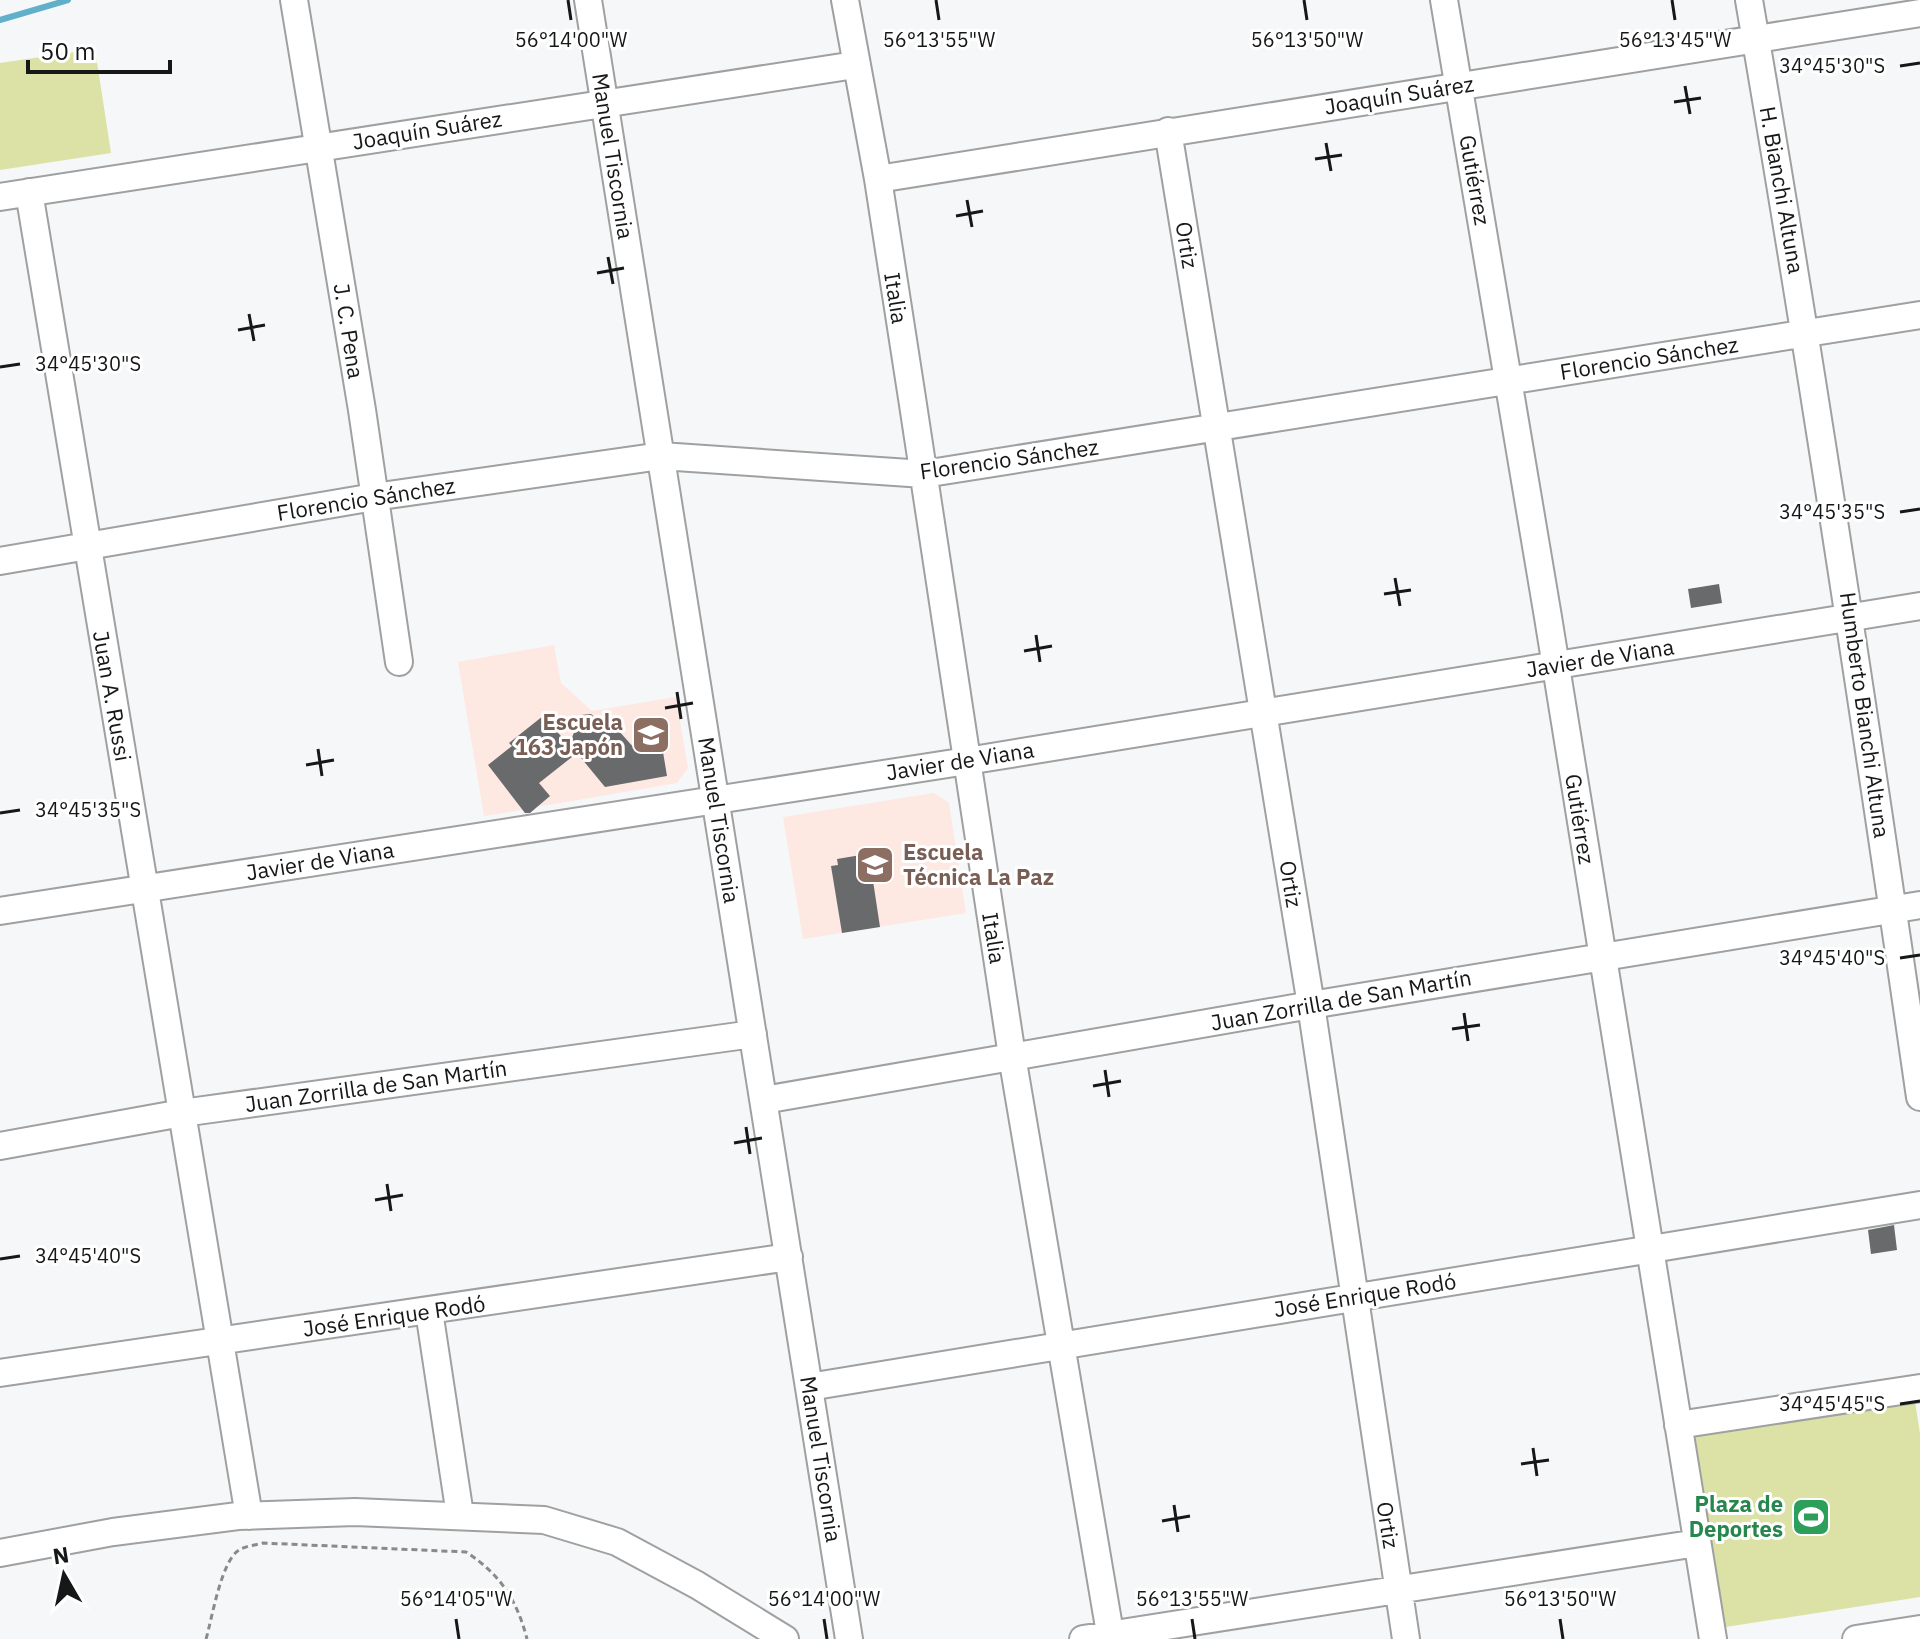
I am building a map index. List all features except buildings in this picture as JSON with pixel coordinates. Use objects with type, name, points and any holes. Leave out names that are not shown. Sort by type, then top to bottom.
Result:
[{"type":"street","name":"J. C. Pena","points":[[294,0],[399,662]]},
{"type":"street","name":"Manuel Tiscornia","points":[[588,0],[849,1639]]},
{"type":"street","name":"Italia","points":[[845,0],[878,179],[1012,1056],[1110,1637]]},
{"type":"street","name":"Gutiérrez","points":[[1444,0],[1556,665],[1713,1639]]},
{"type":"street","name":"H. Bianchi Altuna","points":[[1749,0],[1806,333]]},
{"type":"street","name":"Joaquín Suárez","points":[[878,179],[1920,13]]},
{"type":"street","name":"Joaquín Suárez","points":[[0,197],[855,65]]},
{"type":"street","name":"Ortiz","points":[[1168,131],[1311,1005],[1406,1639]]},
{"type":"street","name":"Juan A. Russi","points":[[29,192],[249,1516]]},
{"type":"street","name":"Florencio Sánchez","points":[[0,561],[374,497],[661,456],[924,474],[1920,315]]},
{"type":"street","name":"Humberto Bianchi Altuna","points":[[1806,333],[1851,618],[1920,1097]]},
{"type":"street","name":"Javier de Viana","points":[[0,911],[967,761],[1920,606]]},
{"type":"street","name":"Juan Zorrilla de San Martín","points":[[764,1100],[1311,1005],[1920,905]]},
{"type":"street","name":"Juan Zorrilla de San Martín","points":[[0,1146],[182,1113],[753,1034]]},
{"type":"street","name":"José Enrique Rodó","points":[[809,1387],[1920,1205]]},
{"type":"street","name":"José Enrique Rodó","points":[[0,1373],[789,1257]]},
{"type":"street","points":[[429,1311],[460,1515]]},
{"type":"street","points":[[1678,1425],[1920,1388]]},
{"type":"street","points":[[0,1553],[113,1532],[249,1516],[355,1512],[544,1520],[617,1542],[697,1585],[785,1639]]},
{"type":"street","points":[[1083,1639],[1697,1543]]},
{"type":"street","points":[[1856,1639],[1920,1629]]},
{"type":"path","points":[[206,1639],[224,1573],[232,1556],[240,1549],[263,1543],[466,1552],[487,1565],[504,1585],[521,1616],[527,1639]]},
{"type":"shaded area","points":[[554,645],[561,683],[592,711],[676,697],[688,768],[677,783],[537,807],[526,815],[522,810],[484,816],[458,662]]},
{"type":"shaded area","name":"Escuela Técnica La Paz","points":[[934,793],[949,803],[966,913],[803,939],[783,817]]},
{"type":"green space","points":[[95,49],[111,153],[0,170],[0,63]]},
{"type":"green space","name":"Plaza de Deportes","points":[[1915,1401],[1920,1434],[1920,1597],[1719,1628],[1689,1436]]},
{"type":"waterway","points":[[0,20],[68,0]]},
{"type":"place","name":"Escuela 163 Japón","points":[[651,735]]},
{"type":"place","name":"Escuela Técnica La Paz","points":[[875,865]]},
{"type":"place","name":"Plaza de Deportes","points":[[1811,1517]]}]
